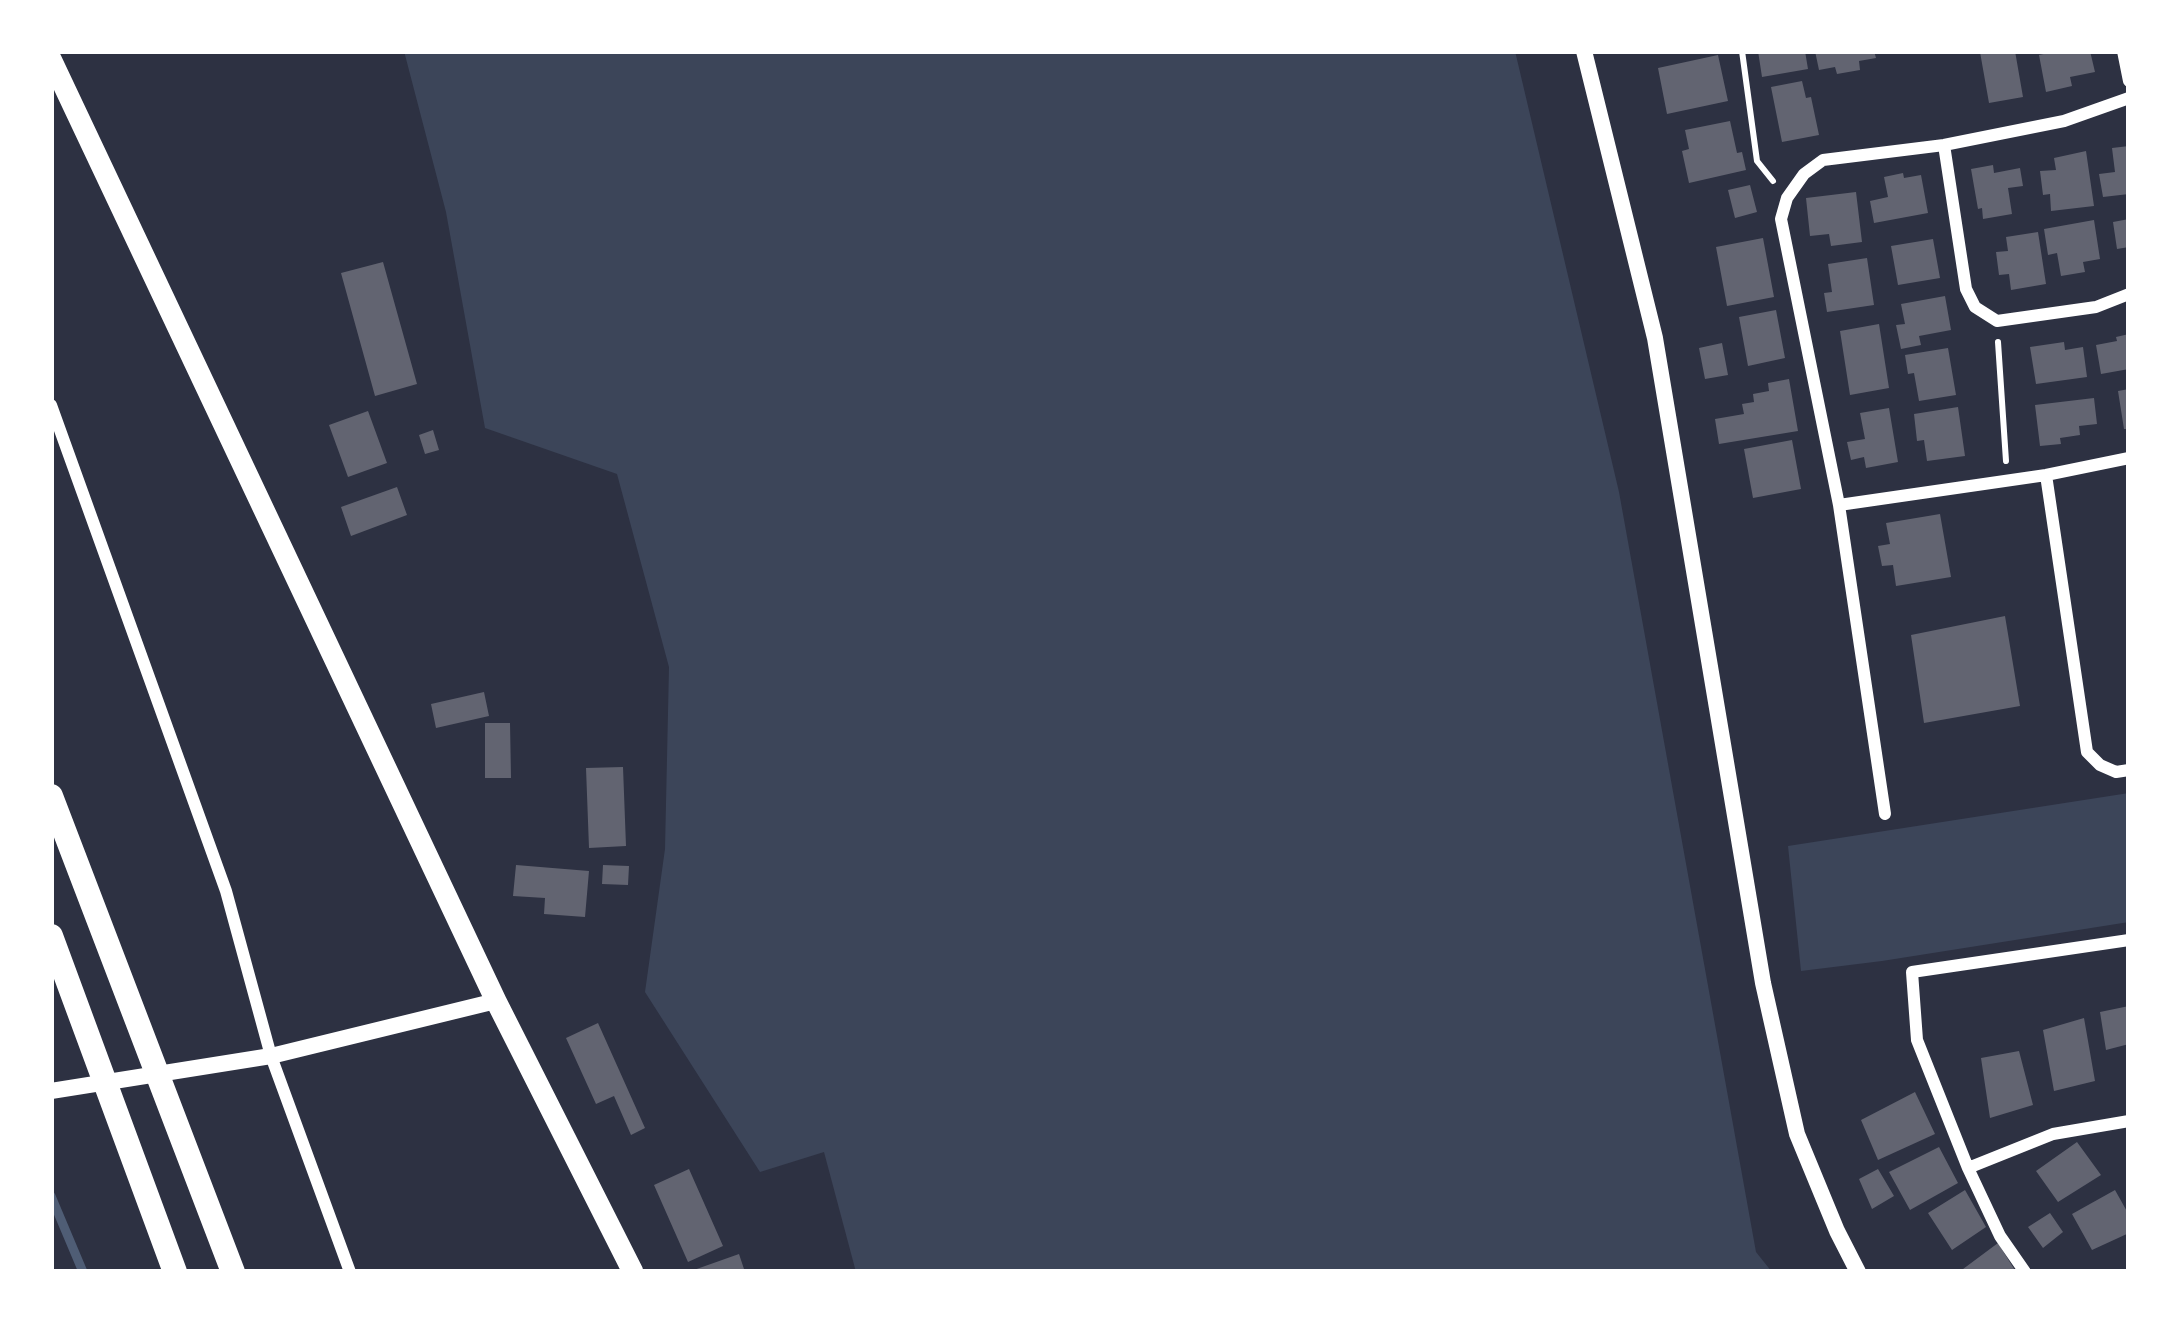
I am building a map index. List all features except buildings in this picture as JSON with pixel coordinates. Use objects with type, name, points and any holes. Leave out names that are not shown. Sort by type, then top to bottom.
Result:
[{"type":"highway","points":[[51,796],[230,1266]]},
{"type":"highway","points":[[51,936],[173,1268]]},
{"type":"main road","points":[[51,59],[496,1000],[633,1272]]},
{"type":"street","points":[[1584,51],[1655,338],[1763,983],[1797,1134],[1858,1272]]},
{"type":"street","points":[[2123,51],[2129,81]]},
{"type":"street","points":[[1885,814],[1839,505],[1781,219],[1786,198],[1804,174],[1823,160],[1944,146],[2064,122],[2129,98]]},
{"type":"street","points":[[1944,146],[1966,289],[1975,307],[1997,321],[2096,307],[2129,294]]},
{"type":"street","points":[[51,405],[226,891],[271,1056],[350,1272]]},
{"type":"street","points":[[1839,505],[2046,476],[2129,458]]},
{"type":"street","points":[[2046,476],[2087,752],[2099,765],[2116,772],[2129,770]]},
{"type":"street","points":[[2025,1272],[2000,1236],[1968,1168],[1917,1040],[1912,972],[2129,940]]},
{"type":"street","points":[[51,1091],[271,1056],[496,1000]]},
{"type":"street","points":[[1968,1168],[2053,1134],[2129,1121]]},
{"type":"path","points":[[1742,51],[1757,160],[1786,198]]},
{"type":"path","points":[[1997,321],[2007,480]]},
{"type":"shaded area","points":[[404,51],[1515,51],[1619,492],[1756,1252],[1772,1272],[856,1272],[824,1152],[760,1172],[645,992],[665,849],[669,667],[617,474],[485,428],[446,212]]},
{"type":"shaded area","points":[[2129,793],[2129,922],[1801,971],[1788,846]]},
{"type":"waterway","points":[[51,1196],[83,1272]]}]
